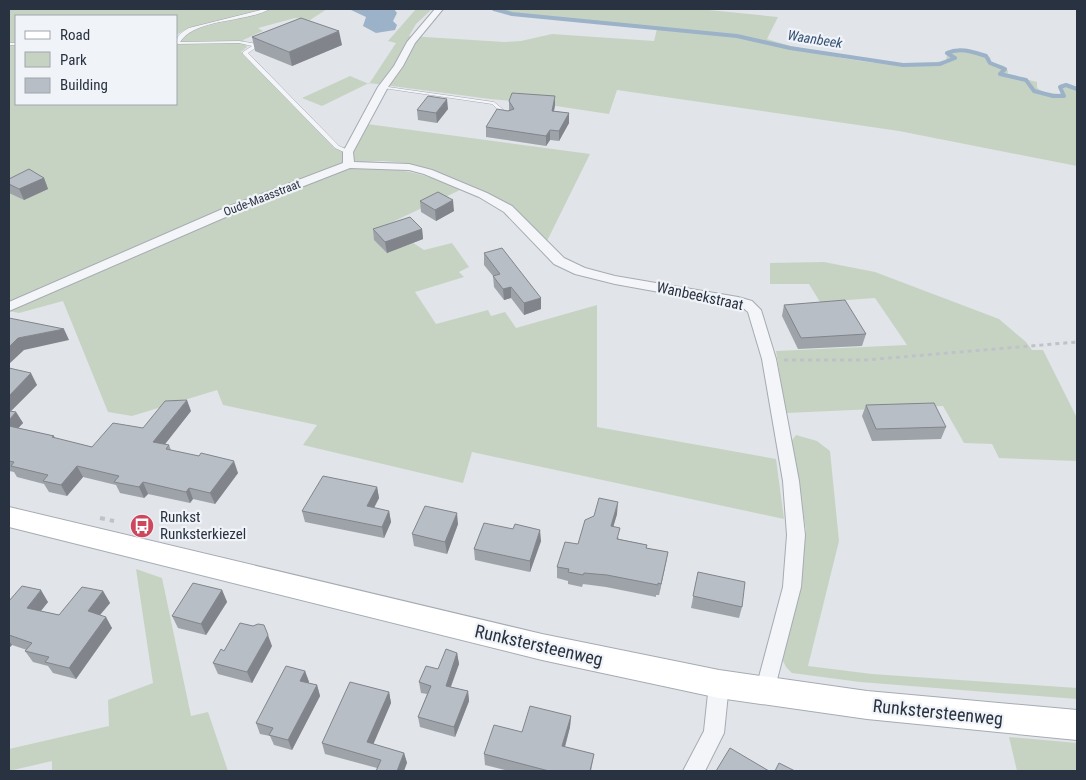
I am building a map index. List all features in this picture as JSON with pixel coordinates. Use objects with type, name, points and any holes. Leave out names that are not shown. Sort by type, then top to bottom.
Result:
[{"type":"street","points":[[348,158],[383,87],[398,66],[410,42],[439,9]]},
{"type":"street","name":"Oude-Maasstraat","points":[[9,307],[348,158]]},
{"type":"street","name":"Wanbeekstraat","points":[[348,158],[409,167],[428,172],[483,195],[508,209],[559,261],[580,271],[615,280],[708,294],[748,304],[754,310],[769,359],[790,481],[796,535],[792,588],[768,671],[765,692]]},
{"type":"street","name":"Runkstersteenweg","points":[[9,517],[542,647],[719,684],[867,705],[1077,725]]},
{"type":"street","points":[[694,771],[714,733],[719,684]]},
{"type":"lane","points":[[178,40],[184,33],[199,27],[242,18],[268,9]]},
{"type":"lane","points":[[178,43],[239,42],[256,45],[245,53],[348,158]]},
{"type":"lane","points":[[383,87],[494,103],[502,108],[510,118]]},
{"type":"path","points":[[769,359],[866,360],[1077,342]]},
{"type":"green space","points":[[9,9],[263,9],[185,30],[178,34],[178,15],[15,15],[15,105],[178,105],[178,37],[198,28],[270,9],[327,9],[310,20],[295,18],[258,28],[263,31],[243,40],[247,47],[241,52],[335,148],[341,148],[350,144],[358,137],[367,124],[590,154],[547,241],[516,210],[477,189],[431,169],[383,161],[341,163],[346,166],[404,171],[431,178],[460,190],[386,225],[424,250],[452,243],[469,267],[459,272],[464,277],[415,292],[436,324],[488,310],[491,316],[505,312],[516,328],[597,305],[597,427],[776,459],[784,519],[472,452],[463,483],[303,445],[317,425],[223,405],[217,390],[132,416],[108,412],[63,301],[19,313],[9,311]]},
{"type":"green space","points":[[416,9],[432,9],[416,24],[409,36],[504,42],[521,41],[552,34],[654,41],[657,29],[507,14],[493,9],[699,9],[778,17],[767,39],[809,51],[856,60],[904,64],[946,60],[948,50],[973,52],[990,57],[991,62],[1004,66],[1008,71],[1007,75],[1037,82],[1037,88],[1043,92],[1060,94],[1061,86],[1077,87],[1077,166],[899,131],[617,90],[609,114],[536,103],[490,99],[370,83],[396,43],[388,41]]},
{"type":"green space","points":[[350,76],[368,84],[322,106],[302,98]]},
{"type":"green space","points":[[824,262],[875,272],[999,319],[1026,342],[1032,350],[1043,350],[1077,418],[1077,461],[999,458],[992,444],[964,443],[943,406],[786,413],[776,351],[907,345],[875,298],[820,302],[809,284],[770,284],[770,263]]},
{"type":"green space","points":[[796,435],[817,441],[830,451],[839,541],[808,666],[872,674],[1077,688],[1077,699],[860,682],[792,673],[782,659],[806,530],[790,443]]},
{"type":"green space","points":[[136,569],[162,578],[191,716],[208,712],[228,771],[52,771],[52,761],[9,771],[9,749],[109,726],[108,700],[153,683]]},
{"type":"green space","points":[[1009,737],[1077,743],[1077,771],[1017,771]]},
{"type":"water","points":[[349,9],[394,9],[397,13],[393,21],[397,25],[395,30],[376,33],[363,26],[366,17]]},
{"type":"building","points":[[301,18],[339,31],[289,52],[252,37]]},
{"type":"building","points":[[512,93],[555,96],[552,111],[569,113],[559,131],[550,130],[546,136],[486,127],[497,109],[508,111],[514,109],[509,101]]},
{"type":"building","points":[[428,96],[447,99],[436,113],[417,110]]},
{"type":"building","points":[[29,169],[44,178],[19,189],[9,184],[9,179]]},
{"type":"building","points":[[438,192],[453,200],[435,210],[420,201]]},
{"type":"building","points":[[410,217],[422,229],[385,242],[373,229]]},
{"type":"building","points":[[502,248],[541,298],[524,303],[511,287],[503,289],[493,276],[500,274],[484,253]]},
{"type":"building","points":[[845,300],[866,334],[801,338],[784,305]]},
{"type":"building","points":[[9,318],[64,329],[18,338],[9,347]]},
{"type":"building","points":[[9,368],[31,373],[9,396]]},
{"type":"building","points":[[187,400],[153,442],[169,445],[166,449],[199,456],[201,453],[234,461],[210,493],[189,488],[186,492],[143,482],[139,487],[114,482],[119,476],[77,466],[61,485],[43,481],[48,475],[11,466],[14,462],[9,461],[9,426],[92,447],[113,423],[143,428],[165,401]]},
{"type":"building","points":[[934,403],[946,427],[876,429],[866,405]]},
{"type":"building","points":[[9,411],[16,412],[9,420]]},
{"type":"building","points":[[323,476],[377,487],[367,506],[389,511],[382,527],[302,511]]},
{"type":"building","points":[[599,498],[618,502],[611,526],[620,528],[617,539],[647,545],[646,548],[668,552],[661,584],[607,575],[584,573],[583,575],[568,572],[569,569],[557,567],[565,542],[578,544],[585,520],[594,516]]},
{"type":"building","points":[[425,506],[457,513],[445,542],[412,534]]},
{"type":"building","points":[[484,523],[513,529],[515,524],[540,530],[530,561],[474,549]]},
{"type":"building","points":[[698,572],[745,582],[742,607],[693,596]]},
{"type":"building","points":[[193,583],[222,590],[201,624],[172,616]]},
{"type":"building","points":[[22,586],[41,590],[27,608],[59,615],[82,587],[103,591],[88,611],[106,617],[69,668],[45,662],[49,657],[25,651],[32,643],[9,635],[9,601]]},
{"type":"building","points":[[240,623],[253,626],[258,624],[264,625],[268,635],[247,672],[213,663],[221,649],[224,651]]},
{"type":"building","points":[[446,649],[457,653],[446,686],[468,691],[454,727],[418,717],[431,686],[419,682],[426,666],[438,669]]},
{"type":"building","points":[[286,666],[305,671],[300,681],[317,685],[288,740],[269,735],[273,728],[256,723]]},
{"type":"building","points":[[350,682],[389,692],[367,742],[404,753],[397,771],[376,771],[381,760],[322,743]]},
{"type":"building","points":[[530,706],[571,716],[562,746],[594,754],[590,771],[549,771],[484,754],[494,725],[522,732]]},
{"type":"building","points":[[730,748],[769,771],[716,771]]},
{"type":"building","points":[[779,763],[795,771],[775,771]]},
{"type":"waterway","name":"Waanbeek","points":[[494,9],[512,14],[737,36],[790,48],[903,65],[940,64],[955,58],[947,53],[957,50],[966,51],[986,56],[990,63],[1005,69],[1000,74],[1026,80],[1034,91],[1053,96],[1064,96],[1060,87],[1066,85],[1077,89]]},
{"type":"place","name":"Runkst Runksterkiezel","points":[[142,526]]}]
